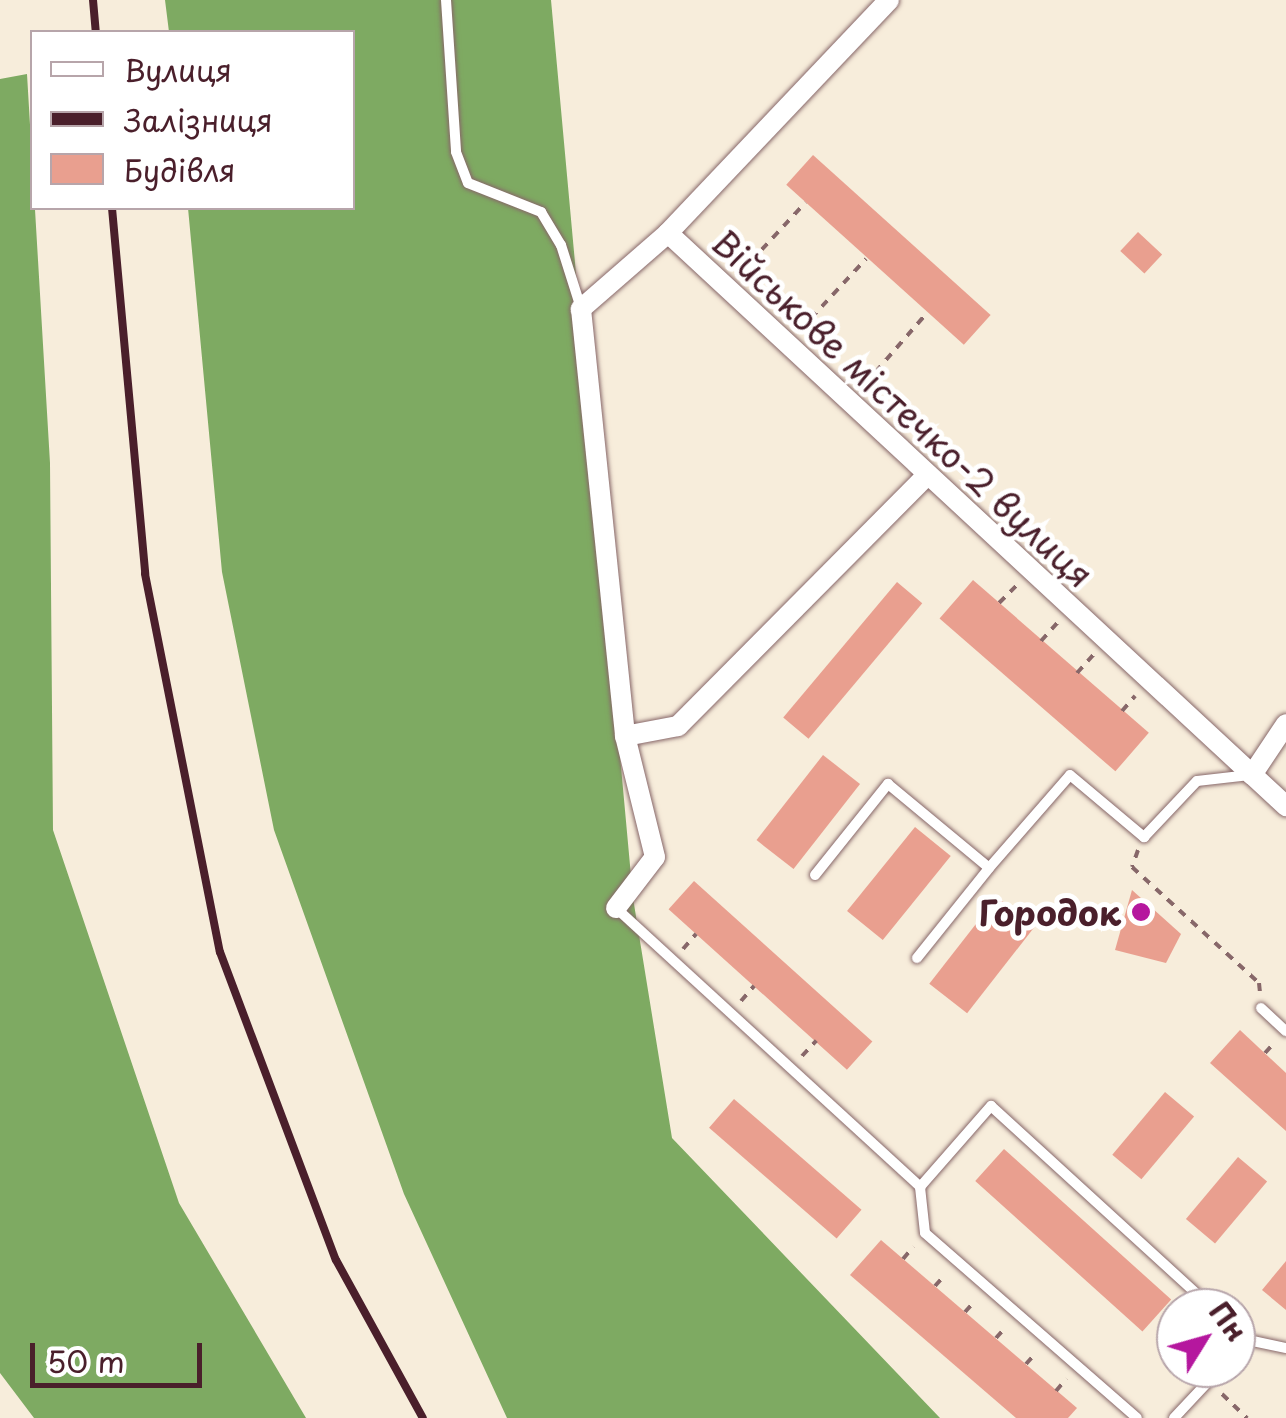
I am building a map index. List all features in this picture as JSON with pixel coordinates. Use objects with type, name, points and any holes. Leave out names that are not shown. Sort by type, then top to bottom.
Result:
[{"type":"street","name":"Військове містечко-2 вулиця","points":[[889,0],[668,232],[926,476],[1286,806]]},
{"type":"street","points":[[616,908],[655,857],[625,736],[582,308],[668,232]]},
{"type":"street","points":[[625,736],[678,726],[926,476]]},
{"type":"street","points":[[1252,774],[1286,724]]},
{"type":"lane","points":[[446,0],[456,152],[468,184],[541,212],[561,245],[582,308]]},
{"type":"lane","points":[[918,958],[1070,774],[1144,837],[1196,781],[1252,774]]},
{"type":"lane","points":[[815,875],[888,784],[989,868]]},
{"type":"lane","points":[[616,908],[920,1187],[926,1234],[1137,1418]]},
{"type":"lane","points":[[1262,1008],[1286,1031]]},
{"type":"lane","points":[[920,1187],[990,1106],[1190,1288]]},
{"type":"lane","points":[[1256,1342],[1286,1348]]},
{"type":"lane","points":[[1174,1418],[1202,1388]]},
{"type":"path","points":[[727,288],[805,203]]},
{"type":"path","points":[[787,345],[866,258]]},
{"type":"path","points":[[848,403],[926,314]]},
{"type":"path","points":[[1000,604],[1029,571]]},
{"type":"path","points":[[1144,837],[1132,866],[1260,983],[1262,1008]]},
{"type":"path","points":[[1216,1388],[1247,1418]]},
{"type":"green space","points":[[165,0],[551,0],[633,898],[672,1138],[940,1418],[507,1418],[404,1194],[274,830],[222,572],[188,210],[355,210],[355,30],[169,30]]},
{"type":"green space","points":[[27,74],[30,210],[35,210],[50,463],[53,830],[179,1203],[306,1418],[34,1418],[0,1373],[0,79]]},
{"type":"building","points":[[813,155],[991,315],[964,345],[786,185]]},
{"type":"building","points":[[1138,232],[1162,255],[1144,274],[1120,251]]},
{"type":"building","points":[[973,580],[1149,733],[1115,771],[940,618]]},
{"type":"building","points":[[897,582],[922,603],[809,739],[783,718]]},
{"type":"building","points":[[823,755],[860,784],[794,869],[757,840]]},
{"type":"building","points":[[915,827],[951,856],[883,940],[847,911]]},
{"type":"building","points":[[694,881],[872,1042],[847,1070],[669,909]]},
{"type":"building","name":"Городок","points":[[1132,890],[1181,934],[1166,963],[1115,950]]},
{"type":"building","points":[[997,897],[1035,927],[967,1013],[929,984]]},
{"type":"building","points":[[1240,1030],[1286,1073],[1286,1131],[1210,1063]]},
{"type":"building","points":[[1165,1092],[1194,1116],[1141,1179],[1112,1155]]},
{"type":"building","points":[[734,1099],[862,1210],[837,1239],[709,1128]]},
{"type":"building","points":[[1004,1149],[1158,1288],[1156,1316],[1142,1332],[975,1181]]},
{"type":"building","points":[[1238,1157],[1267,1181],[1215,1243],[1186,1219]]},
{"type":"building","points":[[881,1240],[1077,1408],[1068,1418],[1016,1418],[850,1275]]},
{"type":"building","points":[[1286,1261],[1286,1310],[1262,1290]]},
{"type":"railway","points":[[93,0],[96,30]]},
{"type":"railway","points":[[112,210],[145,574],[220,952],[336,1260],[423,1418]]},
{"type":"place","name":"Городок","points":[[1141,912]]}]
